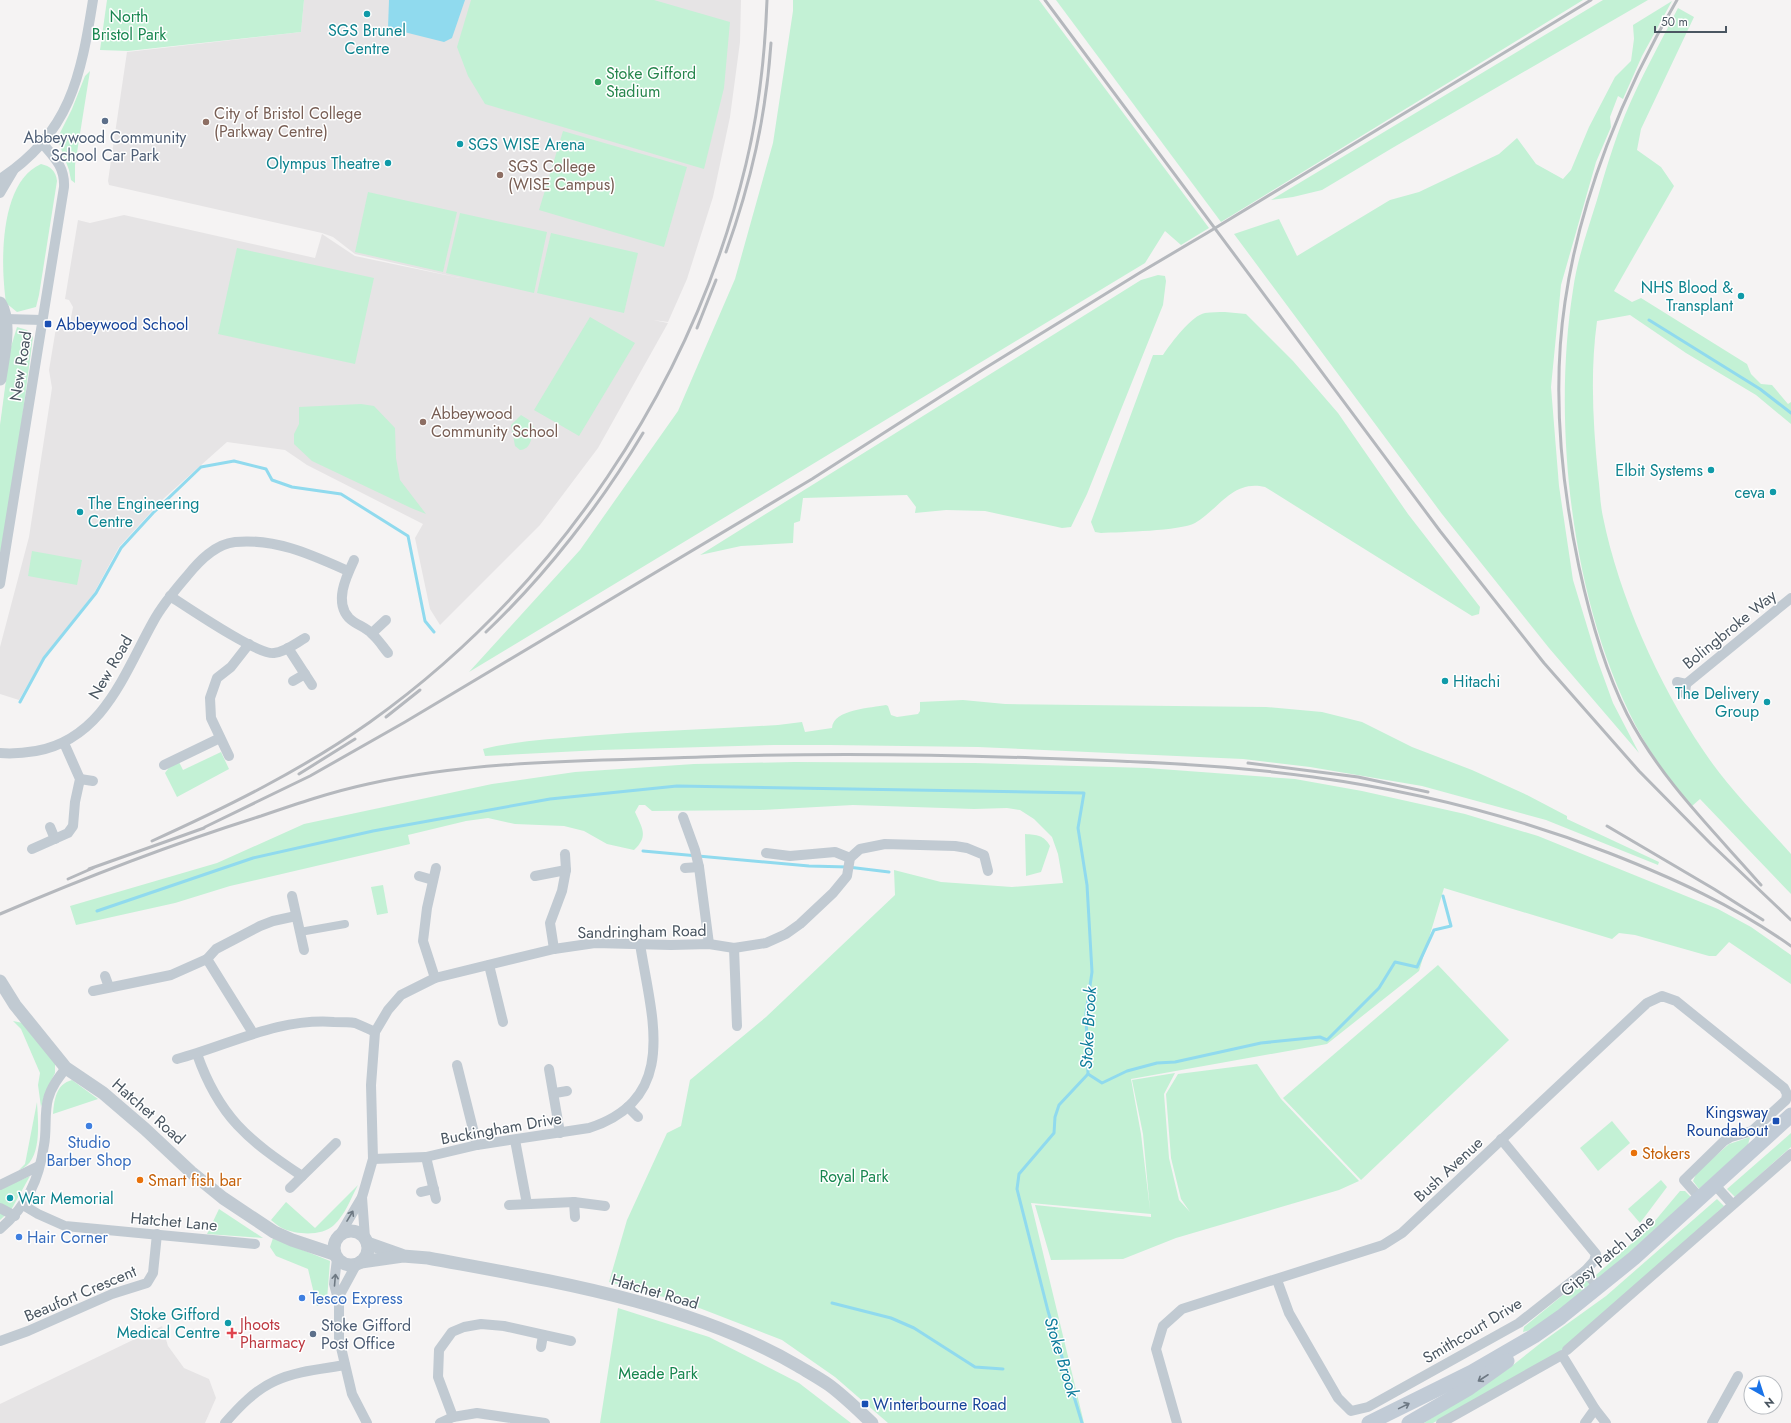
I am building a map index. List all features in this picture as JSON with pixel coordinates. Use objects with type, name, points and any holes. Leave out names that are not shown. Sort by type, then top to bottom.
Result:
[{"type":"main road","name":"Gipsy Patch Lane","points":[[1410,1423],[1501,1366],[1534,1336],[1598,1288],[1791,1115]]},
{"type":"main road","name":"Gipsy Patch Lane","points":[[1369,1423],[1472,1372],[1534,1336]]},
{"type":"street","points":[[0,178],[14,170],[42,143],[60,118],[77,82],[85,50],[93,0]]},
{"type":"street","name":"New Road","points":[[0,584],[64,180],[64,173],[59,163],[42,143]]},
{"type":"street","points":[[0,193],[14,170]]},
{"type":"street","points":[[0,303],[5,311],[6,319],[6,332],[2,339],[0,379]]},
{"type":"street","name":"New Road","points":[[6,319],[42,320]]},
{"type":"street","name":"New Road","points":[[0,753],[28,752],[64,743],[85,728],[107,704],[126,675],[153,621],[170,596],[196,564],[213,550],[234,542],[266,542],[302,551],[348,571]]},
{"type":"street","points":[[354,560],[348,571],[341,596],[343,608],[349,618],[372,633],[388,653]]},
{"type":"street","points":[[170,596],[266,653],[275,654],[305,638]]},
{"type":"street","name":"Bolingbroke Way","points":[[1683,686],[1791,598]]},
{"type":"street","points":[[372,633],[386,620]]},
{"type":"street","points":[[229,756],[211,718],[210,698],[218,678],[231,667],[249,644]]},
{"type":"street","points":[[288,648],[312,685]]},
{"type":"street","points":[[293,681],[305,674]]},
{"type":"street","points":[[168,759],[220,738]]},
{"type":"street","points":[[32,849],[68,833],[73,826],[75,802],[80,779],[64,743]]},
{"type":"street","points":[[80,779],[92,781]]},
{"type":"street","points":[[683,817],[699,867],[709,944]]},
{"type":"street","points":[[50,827],[54,839]]},
{"type":"street","points":[[766,853],[790,856],[835,852],[850,858],[860,849],[885,844],[955,846],[987,852],[988,871]]},
{"type":"street","points":[[554,949],[550,923],[562,891],[566,870],[564,854]]},
{"type":"street","name":"Sandringham Road","points":[[337,1238],[362,1197],[373,1159],[371,1085],[375,1032],[388,1010],[401,995],[435,978],[554,949],[595,944],[709,944],[734,948],[774,941],[800,924],[840,885],[847,876],[850,858]]},
{"type":"street","points":[[686,868],[699,867]]},
{"type":"street","points":[[435,978],[423,941],[427,908],[436,868]]},
{"type":"street","points":[[535,876],[566,870]]},
{"type":"street","points":[[419,876],[433,880]]},
{"type":"street","points":[[292,896],[304,950]]},
{"type":"street","points":[[93,990],[171,975],[207,959],[216,950],[260,926],[273,921],[296,916]]},
{"type":"street","points":[[300,932],[346,924]]},
{"type":"street","name":"Buckingham Drive","points":[[373,1159],[426,1156],[477,1145],[589,1128],[604,1124],[628,1106],[646,1082],[653,1066],[655,1048],[654,1030],[640,944]]},
{"type":"street","points":[[734,948],[737,1026]]},
{"type":"street","points":[[207,959],[253,1033]]},
{"type":"street","points":[[489,965],[503,1022]]},
{"type":"street","points":[[105,976],[109,987]]},
{"type":"street","name":"Hatchet Road","points":[[0,981],[15,1005],[66,1068],[102,1093],[145,1128],[191,1172],[223,1198],[274,1232],[336,1256]]},
{"type":"street","name":"Bush Avenue","points":[[1177,1423],[1156,1349],[1163,1326],[1182,1309],[1383,1245],[1402,1233],[1647,1002],[1662,996],[1676,1001],[1784,1088],[1787,1094],[1786,1100],[1752,1131],[1731,1137],[1724,1141],[1684,1180],[1700,1198]]},
{"type":"street","points":[[177,1059],[197,1054],[253,1033],[287,1025],[322,1021],[354,1023],[375,1032]]},
{"type":"street","points":[[197,1054],[204,1076],[219,1103],[237,1126],[264,1150],[302,1176]]},
{"type":"street","points":[[457,1065],[477,1145]]},
{"type":"street","points":[[0,1229],[15,1216],[33,1188],[44,1145],[48,1099],[56,1080],[66,1068]]},
{"type":"street","points":[[549,1069],[560,1133]]},
{"type":"street","points":[[554,1093],[567,1091]]},
{"type":"street","points":[[628,1106],[638,1117]]},
{"type":"street","name":"Smithcourt Drive","points":[[1277,1280],[1289,1313],[1338,1398],[1351,1411],[1368,1407],[1519,1323],[1585,1271],[1594,1261],[1596,1254],[1501,1139]]},
{"type":"street","points":[[515,1140],[527,1204]]},
{"type":"street","points":[[290,1188],[336,1143]]},
{"type":"street","points":[[1441,1423],[1564,1353],[1572,1339],[1791,1154]]},
{"type":"street","points":[[421,1192],[435,1194],[426,1156]]},
{"type":"street","points":[[0,1185],[39,1166]]},
{"type":"street","points":[[1715,1184],[1732,1204]]},
{"type":"street","name":"Sandringham Road","points":[[362,1197],[366,1240]]},
{"type":"street","points":[[574,1202],[575,1217]]},
{"type":"street","points":[[509,1205],[574,1202],[606,1206]]},
{"type":"street","name":"Hatchet Lane","points":[[23,1205],[38,1214],[65,1226],[255,1244]]},
{"type":"street","points":[[0,1208],[15,1216]]},
{"type":"street","points":[[337,1300],[358,1264],[367,1254],[366,1240],[361,1234],[352,1231],[344,1232],[337,1238],[333,1249],[336,1256],[346,1265],[358,1264]]},
{"type":"street","name":"Beaufort Crescent","points":[[0,1341],[28,1331],[112,1294],[147,1283],[153,1273],[157,1234]]},
{"type":"street","name":"Hatchet Road","points":[[298,1241],[337,1238]]},
{"type":"street","name":"Hatchet Road","points":[[366,1240],[403,1256]]},
{"type":"street","points":[[336,1256],[334,1284],[339,1303],[339,1339],[352,1394],[367,1423]]},
{"type":"street","name":"Hatchet Road","points":[[358,1264],[403,1256],[428,1258],[592,1291],[667,1310],[722,1328],[774,1352],[829,1385],[872,1423]]},
{"type":"street","points":[[1585,1271],[1598,1288]]},
{"type":"street","points":[[453,1417],[438,1377],[439,1350],[452,1332],[464,1326],[481,1324],[504,1326],[571,1341]]},
{"type":"street","points":[[541,1347],[542,1335]]},
{"type":"street","points":[[1564,1353],[1595,1409],[1606,1423]]},
{"type":"street","points":[[225,1423],[248,1399],[275,1381],[297,1373],[345,1365]]},
{"type":"street","points":[[1712,1423],[1738,1376]]},
{"type":"street","points":[[1585,1423],[1595,1409]]},
{"type":"street","points":[[440,1423],[453,1417],[477,1413],[545,1423]]},
{"type":"shaded area","points":[[304,0],[741,0],[740,42],[730,117],[713,197],[687,279],[668,322],[653,320],[668,323],[598,448],[540,525],[440,625],[430,609],[415,538],[423,524],[307,465],[285,450],[227,442],[163,499],[119,547],[94,593],[43,658],[19,700],[0,694],[0,647],[29,537],[52,388],[49,370],[56,328],[60,329],[70,323],[73,307],[69,300],[65,299],[78,220],[90,223],[124,215],[315,258],[322,234],[355,256],[460,278],[355,254],[333,237],[322,233],[109,185],[108,181],[127,52],[301,32]]},
{"type":"shaded area","points":[[162,1326],[168,1346],[184,1368],[209,1379],[216,1398],[205,1423],[0,1423],[0,1404]]},
{"type":"green space","name":"North Bristol Park","points":[[107,0],[304,0],[301,32],[128,51],[100,50]]},
{"type":"green space","name":"Stoke Gifford Stadium","points":[[471,0],[654,0],[730,22],[724,88],[704,169],[485,104],[468,76],[457,47]]},
{"type":"green space","points":[[793,0],[1039,0],[1209,228],[1181,245],[1165,231],[1145,263],[469,672],[580,550],[678,411],[735,279],[773,143],[793,11]]},
{"type":"green space","points":[[1056,0],[1583,0],[1221,222]]},
{"type":"green space","points":[[1603,0],[1648,0],[1322,190],[1293,197],[1271,200]]},
{"type":"green space","points":[[1672,1],[1642,56],[1623,99],[1618,96],[1610,117],[1611,127],[1596,162],[1561,285],[1551,387],[1559,486],[1573,580],[1597,659],[1613,703],[1639,753],[1549,648],[1442,514],[1234,234],[1279,219],[1297,256],[1390,200],[1419,192],[1499,154],[1517,138],[1536,164],[1563,179],[1571,170],[1589,127],[1615,77],[1631,61],[1634,39],[1633,25]]},
{"type":"green space","points":[[1678,8],[1694,17],[1641,129],[1637,150],[1661,167],[1674,186],[1614,291],[1632,302],[1641,298],[1747,364],[1751,374],[1761,384],[1772,385],[1788,404],[1791,402],[1791,424],[1756,395],[1686,353],[1630,315],[1597,321],[1593,398],[1601,507],[1610,547],[1619,577],[1642,638],[1656,668],[1686,724],[1723,778],[1791,854],[1791,894],[1700,799],[1692,806],[1666,773],[1642,737],[1618,688],[1599,635],[1584,578],[1573,520],[1567,460],[1565,401],[1567,344],[1575,279],[1580,256],[1621,125],[1644,75]]},
{"type":"green space","points":[[90,71],[75,165],[75,183],[71,180],[59,143],[59,135],[72,109],[85,76]]},
{"type":"green space","points":[[563,131],[687,167],[664,247],[539,210]]},
{"type":"green space","points":[[41,164],[52,170],[57,181],[39,295],[36,307],[17,312],[6,303],[3,266],[6,224],[10,205],[17,187],[27,173]]},
{"type":"green space","points":[[368,192],[457,212],[443,272],[355,252]]},
{"type":"green space","points":[[460,213],[547,232],[534,293],[446,273]]},
{"type":"green space","points":[[551,233],[638,253],[624,313],[537,293]]},
{"type":"green space","points":[[237,248],[374,278],[355,364],[218,334]]},
{"type":"green space","points":[[1158,275],[1165,276],[1166,281],[1163,305],[1087,494],[1071,527],[1062,528],[985,511],[946,510],[915,513],[916,507],[907,495],[803,498],[800,521],[794,523],[793,543],[741,546],[700,555],[1141,280]]},
{"type":"green space","points":[[1225,312],[1246,314],[1293,361],[1338,413],[1408,514],[1480,607],[1479,614],[1472,616],[1265,487],[1244,487],[1235,491],[1204,517],[1187,526],[1150,531],[1095,532],[1091,522],[1153,355],[1163,355],[1182,330],[1200,315],[1205,313]]},
{"type":"green space","points":[[590,317],[635,343],[579,436],[534,410]]},
{"type":"green space","points":[[17,327],[27,330],[33,337],[12,495],[0,554],[0,425],[10,350]]},
{"type":"green space","points":[[361,404],[374,406],[395,428],[396,458],[400,480],[426,514],[312,461],[294,444],[294,434],[299,424],[299,407]]},
{"type":"green space","points":[[521,415],[529,420],[534,427],[529,445],[520,450],[515,446],[511,425]]},
{"type":"green space","points":[[32,551],[82,560],[77,585],[28,576]]},
{"type":"green space","points":[[963,700],[1005,704],[1266,707],[1322,712],[1362,722],[1412,747],[1472,770],[1527,795],[1567,816],[1567,819],[1659,862],[1658,865],[1546,820],[1422,786],[1310,767],[1243,759],[978,747],[830,745],[774,745],[600,750],[485,756],[483,749],[521,742],[560,738],[778,725],[802,722],[805,732],[832,728],[834,722],[839,717],[854,710],[886,705],[888,706],[891,715],[897,717],[918,714],[920,711],[920,702]]},
{"type":"green space","points":[[221,752],[229,769],[177,797],[165,773],[170,766],[179,762],[183,770]]},
{"type":"green space","name":"Royal Park","points":[[794,762],[975,763],[1147,768],[1295,779],[1362,791],[1465,814],[1538,836],[1718,909],[1751,927],[1791,955],[1791,984],[1729,942],[1716,956],[1709,956],[1635,935],[1619,933],[1612,939],[1444,888],[1419,971],[1327,1044],[1131,1079],[1141,1134],[1150,1210],[1143,1134],[1132,1080],[1175,1073],[1164,1094],[1169,1158],[1179,1200],[1190,1212],[1181,1199],[1171,1158],[1166,1094],[1178,1074],[1257,1064],[1281,1099],[1359,1181],[1339,1190],[1176,1238],[1123,1259],[1051,1260],[1035,1205],[1151,1217],[1151,1214],[1031,1203],[1084,1423],[888,1423],[835,1377],[782,1340],[689,1304],[609,1282],[627,1220],[667,1133],[681,1126],[690,1080],[766,1017],[895,895],[894,870],[941,882],[1012,887],[1063,883],[1058,854],[1052,837],[1034,819],[1020,810],[1007,808],[974,809],[853,805],[761,810],[652,811],[645,805],[639,805],[635,812],[642,827],[643,836],[639,845],[634,850],[607,844],[584,831],[564,826],[515,824],[488,818],[466,821],[408,835],[410,844],[230,886],[175,903],[76,925],[70,906],[217,863],[304,824],[492,784],[575,772],[694,764]]},
{"type":"green space","points":[[1025,834],[1040,836],[1048,842],[1050,846],[1041,872],[1026,876]]},
{"type":"green space","points":[[383,885],[388,913],[377,915],[371,887]]},
{"type":"green space","points":[[1438,965],[1509,1040],[1361,1180],[1283,1098]]},
{"type":"green space","points":[[13,1021],[23,1023],[55,1061],[55,1073],[46,1091],[41,1107],[38,1085],[40,1073],[21,1029]]},
{"type":"green space","points":[[72,1080],[98,1099],[53,1114],[55,1098],[59,1089],[62,1085]]},
{"type":"green space","points":[[37,1102],[38,1130],[36,1150],[27,1166],[19,1170],[25,1164]]},
{"type":"green space","points":[[1612,1121],[1630,1143],[1598,1171],[1580,1148]]},
{"type":"green space","points":[[1791,1133],[1791,1147],[1735,1197],[1727,1189]]},
{"type":"green space","points":[[1750,1137],[1748,1145],[1699,1189],[1693,1181],[1697,1172],[1729,1144]]},
{"type":"green space","points":[[30,1176],[11,1210],[0,1220],[0,1189]]},
{"type":"green space","points":[[1661,1180],[1667,1187],[1640,1223],[1628,1209]]},
{"type":"green space","points":[[358,1185],[348,1206],[338,1221],[329,1229],[317,1233],[296,1232],[282,1228],[271,1220],[286,1202],[315,1228]]},
{"type":"green space","points":[[1680,1191],[1685,1191],[1691,1197],[1598,1281],[1596,1275],[1649,1228]]},
{"type":"green space","points":[[1717,1199],[1724,1206],[1620,1301],[1560,1352],[1433,1423],[1424,1423],[1508,1369],[1542,1342],[1606,1296]]},
{"type":"green space","points":[[219,1209],[263,1238],[207,1234]]},
{"type":"green space","points":[[273,1238],[330,1261],[327,1300],[317,1306],[308,1269],[276,1256],[270,1247]]},
{"type":"green space","points":[[1580,1281],[1588,1281],[1591,1285],[1538,1328],[1523,1332],[1524,1327]]},
{"type":"green space","name":"Meade Park","points":[[618,1308],[709,1337],[799,1383],[851,1423],[600,1423]]},
{"type":"water","points":[[389,0],[465,0],[452,38],[444,42],[388,28]]},
{"type":"waterway","points":[[1649,320],[1760,389],[1791,413]]},
{"type":"waterway","points":[[20,702],[44,658],[96,593],[121,548],[153,513],[201,467],[234,461],[266,469],[272,480],[292,487],[341,494],[408,536],[425,621],[434,632]]},
{"type":"waterway","name":"Stoke Brook","points":[[97,911],[253,858],[373,831],[550,799],[677,786],[1084,793],[1078,828],[1087,885],[1092,972],[1086,1013],[1088,1074],[1059,1105],[1055,1117],[1054,1133],[1019,1174],[1017,1189],[1048,1311],[1082,1423]]},
{"type":"waterway","points":[[643,851],[809,866],[848,867],[889,872]]},
{"type":"waterway","name":"Stoke Brook","points":[[1088,1074],[1102,1083],[1127,1071],[1157,1063],[1175,1062],[1261,1043],[1320,1037],[1327,1040],[1379,988],[1395,962],[1417,967],[1434,930],[1451,926],[1443,896]]},
{"type":"waterway","points":[[832,1303],[891,1318],[914,1328],[975,1367],[1003,1369]]},
{"type":"railway","points":[[152,841],[264,787],[318,756],[370,722],[437,669],[499,610],[556,546],[608,477],[653,403],[691,326],[722,246],[751,144],[763,62],[767,0]]},
{"type":"railway","points":[[1045,0],[1440,531],[1544,663],[1639,771],[1711,844],[1791,920]]},
{"type":"railway","points":[[205,827],[310,776],[405,722],[812,479],[982,370],[1141,272],[1591,0]]},
{"type":"railway","points":[[1677,0],[1639,71],[1622,108],[1593,184],[1581,224],[1572,263],[1561,335],[1559,402],[1563,469],[1573,535],[1588,605],[1598,642],[1611,679],[1627,714],[1641,738],[1672,783],[1706,824],[1761,885]]},
{"type":"railway","points":[[726,252],[743,200],[756,149],[769,70],[771,43]]},
{"type":"railway","points":[[697,328],[716,280]]},
{"type":"railway","points":[[486,632],[530,587],[571,538],[627,460],[643,433]]},
{"type":"railway","points":[[386,717],[420,690]]},
{"type":"railway","points":[[299,774],[355,739]]},
{"type":"railway","points":[[0,914],[129,862],[195,838],[341,791],[409,776],[450,770],[533,763],[743,756],[868,754],[1070,759],[1209,766],[1313,777],[1426,797],[1537,827],[1609,853],[1703,894],[1748,918],[1791,946]]},
{"type":"railway","points":[[1248,763],[1358,777],[1428,792]]},
{"type":"railway","points":[[1607,826],[1714,889],[1763,920]]},
{"type":"railway","points":[[89,869],[204,828]]},
{"type":"railway","points":[[68,879],[93,868]]},
{"type":"place","name":"SGS Brunel Centre","points":[[367,14]]},
{"type":"place","name":"Stoke Gifford Stadium","points":[[598,82]]},
{"type":"place","name":"Abbeywood Community School Car Park","points":[[105,121]]},
{"type":"place","name":"City of Bristol College (Parkway Centre)","points":[[206,122]]},
{"type":"place","name":"SGS WISE Arena","points":[[460,144]]},
{"type":"place","name":"Olympus Theatre","points":[[388,163]]},
{"type":"place","name":"SGS College (WISE Campus)","points":[[500,175]]},
{"type":"place","name":"NHS Blood & Transplant","points":[[1741,296]]},
{"type":"place","name":"Abbeywood School","points":[[48,324]]},
{"type":"place","name":"Abbeywood Community School","points":[[423,422]]},
{"type":"place","name":"Elbit Systems","points":[[1711,470]]},
{"type":"place","name":"ceva","points":[[1773,492]]},
{"type":"place","name":"The Engineering Centre","points":[[80,512]]},
{"type":"place","name":"Hitachi","points":[[1445,681]]},
{"type":"place","name":"The Delivery Group","points":[[1767,702]]},
{"type":"place","name":"Kingsway Roundabout","points":[[1776,1121]]},
{"type":"place","name":"Studio Barber Shop","points":[[89,1126]]},
{"type":"place","name":"Stokers","points":[[1634,1153]]},
{"type":"place","name":"Smart fish bar","points":[[140,1180]]},
{"type":"place","name":"War Memorial","points":[[10,1198]]},
{"type":"place","name":"Hair Corner","points":[[19,1237]]},
{"type":"place","name":"Tesco Express","points":[[302,1298]]},
{"type":"place","name":"Stoke Gifford Medical Centre","points":[[228,1323]]},
{"type":"place","name":"Jhoots Pharmacy","points":[[232,1333]]},
{"type":"place","name":"Stoke Gifford Post Office","points":[[313,1334]]},
{"type":"place","name":"Winterbourne Road","points":[[865,1404]]}]
